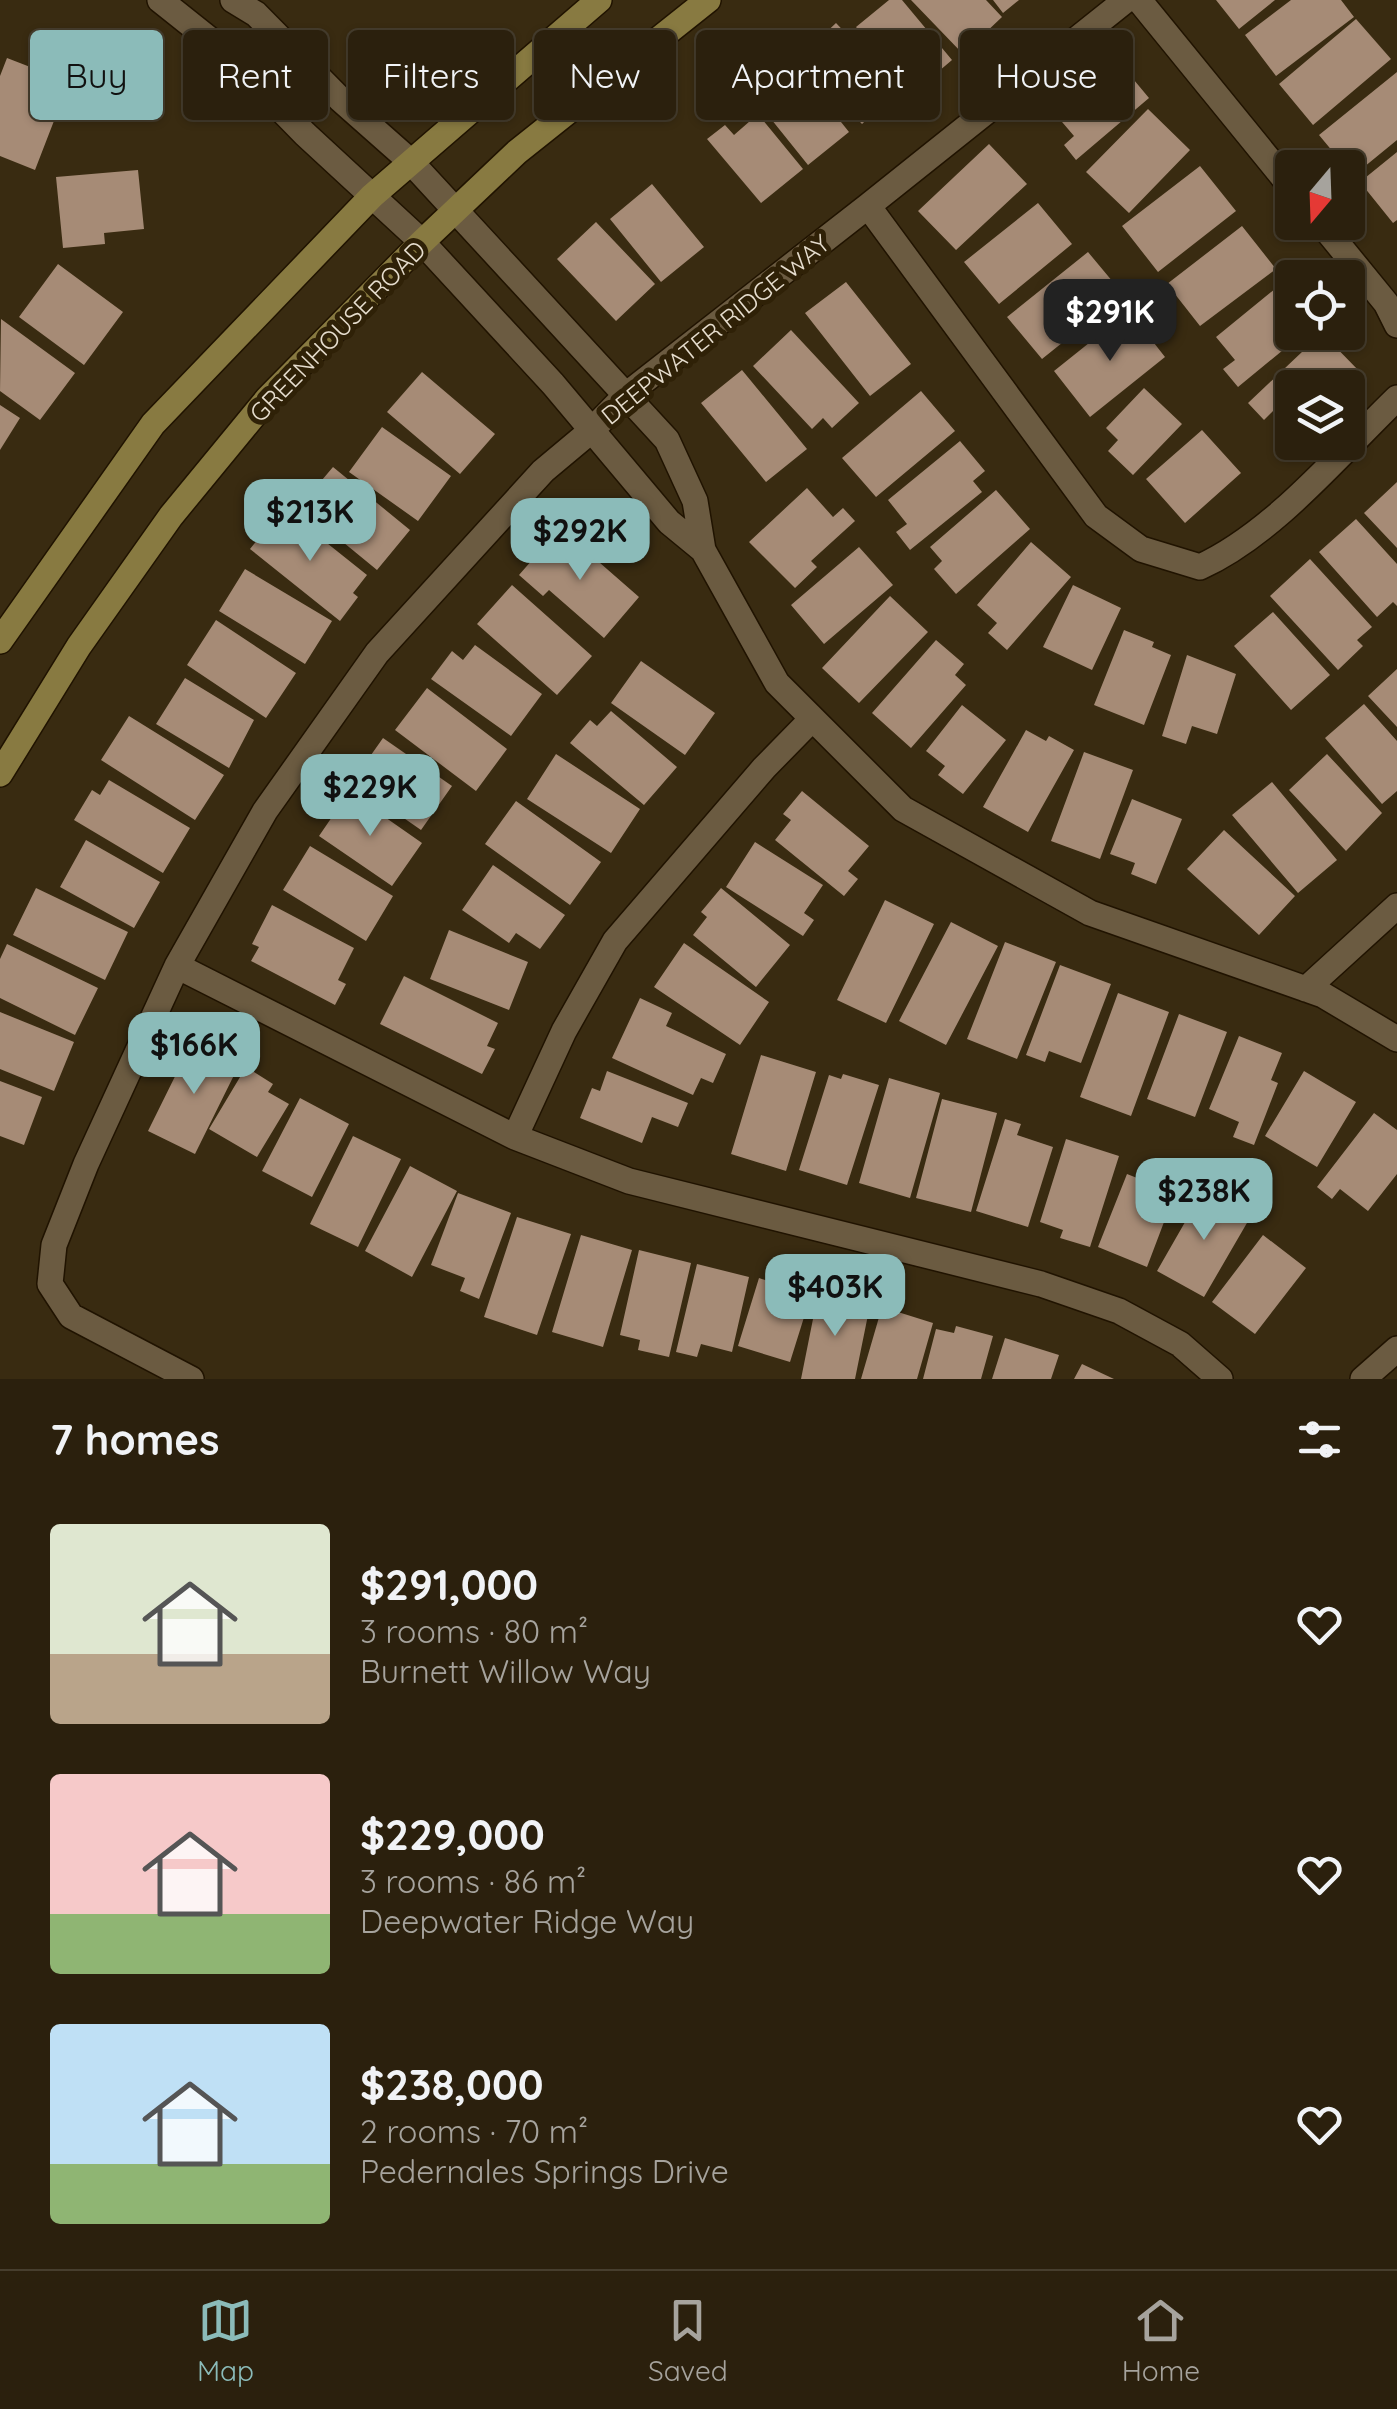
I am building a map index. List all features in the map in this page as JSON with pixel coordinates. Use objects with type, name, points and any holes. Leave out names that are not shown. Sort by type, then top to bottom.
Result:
[{"type":"street","points":[[160,0],[224,51],[305,134],[422,242],[592,430],[669,522],[703,550]]},
{"type":"street","points":[[233,0],[256,14],[341,100],[410,160],[667,440],[695,501],[703,550],[777,683],[903,809],[1090,913],[1324,995],[1397,1039]]},
{"type":"street","points":[[0,641],[153,424],[372,196],[599,0]]},
{"type":"street","name":"GREENHOUSE ROAD","points":[[0,774],[79,646],[171,516],[268,398],[517,152],[708,0]]},
{"type":"street","name":"DEEPWATER RIDGE WAY","points":[[191,1379],[71,1316],[50,1284],[54,1246],[86,1164],[177,966],[264,811],[377,653],[543,472],[626,394],[1126,0]]},
{"type":"street","points":[[1139,0],[1275,167]]},
{"type":"street","points":[[868,206],[1096,516],[1141,549],[1200,566],[1230,552],[1258,532],[1397,398]]},
{"type":"street","points":[[1335,240],[1386,303],[1397,325]]},
{"type":"street","points":[[515,1137],[564,1031],[616,940],[764,768],[812,719]]},
{"type":"street","points":[[1306,990],[1397,906]]},
{"type":"street","points":[[177,966],[515,1137],[629,1181],[978,1268],[1088,1300],[1119,1311],[1180,1344],[1220,1379]]},
{"type":"street","points":[[1363,1379],[1397,1348]]},
{"type":"building","points":[[889,0],[902,0],[927,30],[859,30],[856,27]]},
{"type":"building","points":[[911,0],[986,0],[1002,17],[988,30],[960,30],[960,51]]},
{"type":"building","points":[[993,0],[1019,0],[1003,13]]},
{"type":"building","points":[[1216,0],[1275,0],[1239,29]]},
{"type":"building","points":[[1291,0],[1341,0],[1354,17],[1276,76],[1245,35]]},
{"type":"building","points":[[1356,19],[1391,59],[1313,125],[1279,84]]},
{"type":"building","points":[[940,46],[952,60],[940,70]]},
{"type":"building","points":[[7,58],[30,67],[30,120],[54,120],[35,170],[0,156],[0,76]]},
{"type":"building","points":[[1397,72],[1397,140],[1365,166],[1365,150],[1331,150],[1319,135]]},
{"type":"building","points":[[1133,79],[1149,98],[1133,112]]},
{"type":"building","points":[[1148,109],[1190,150],[1129,213],[1086,172]]},
{"type":"building","points":[[751,120],[763,120],[803,169],[761,203],[707,139],[725,125],[734,135]]},
{"type":"building","points":[[772,120],[839,120],[849,132],[808,165]]},
{"type":"building","points":[[1060,120],[1123,120],[1076,160],[1064,145],[1074,136]]},
{"type":"building","points":[[989,144],[1027,184],[956,250],[918,211]]},
{"type":"building","points":[[1397,152],[1397,220],[1393,223],[1365,188],[1365,178]]},
{"type":"building","points":[[1200,166],[1236,211],[1158,272],[1122,226]]},
{"type":"building","points":[[138,170],[144,229],[104,233],[105,244],[63,248],[56,177]]},
{"type":"building","points":[[652,184],[704,247],[661,282],[610,219]]},
{"type":"building","points":[[1038,203],[1072,244],[999,304],[964,262]]},
{"type":"building","points":[[596,222],[655,284],[616,321],[557,259]]},
{"type":"building","points":[[1242,226],[1275,268],[1200,326],[1167,284]]},
{"type":"building","points":[[1088,252],[1123,294],[1042,359],[1007,317]]},
{"type":"building","points":[[58,264],[123,312],[84,365],[19,317]]},
{"type":"building","points":[[846,282],[911,364],[870,396],[805,313]]},
{"type":"building","points":[[1275,289],[1275,350],[1283,350],[1238,387],[1223,369],[1235,360],[1216,337]]},
{"type":"building","points":[[1129,311],[1165,357],[1090,417],[1054,371]]},
{"type":"building","points":[[1,319],[75,373],[40,420],[0,391]]},
{"type":"building","points":[[791,330],[859,403],[832,428],[823,418],[812,429],[753,366]]},
{"type":"building","points":[[1304,350],[1339,350],[1358,370],[1283,370]]},
{"type":"building","points":[[742,370],[807,449],[766,482],[701,403]]},
{"type":"building","points":[[422,372],[495,434],[460,474],[387,412]]},
{"type":"building","points":[[1275,377],[1275,413],[1264,420],[1248,403]]},
{"type":"building","points":[[1144,388],[1182,424],[1133,475],[1108,451],[1118,440],[1106,428]]},
{"type":"building","points":[[921,391],[955,431],[876,497],[842,458]]},
{"type":"building","points":[[0,405],[20,418],[0,450]]},
{"type":"building","points":[[382,427],[451,476],[418,521],[349,472]]},
{"type":"building","points":[[1202,430],[1241,473],[1185,523],[1146,479]]},
{"type":"building","points":[[960,441],[985,471],[973,481],[982,492],[910,550],[896,532],[907,524],[888,500]]},
{"type":"building","points":[[333,467],[410,530],[377,570],[310,515],[320,501],[311,493]]},
{"type":"building","points":[[1397,482],[1397,548],[1364,513]]},
{"type":"building","points":[[807,488],[833,517],[843,508],[855,521],[811,561],[817,567],[795,588],[749,542]]},
{"type":"building","points":[[996,490],[1030,529],[956,594],[934,569],[942,561],[930,547]]},
{"type":"building","points":[[283,508],[367,575],[353,593],[358,597],[340,621],[250,549]]},
{"type":"building","points":[[1356,519],[1397,564],[1397,606],[1393,602],[1377,617],[1319,552]]},
{"type":"building","points":[[560,528],[639,597],[604,638],[549,590],[543,596],[519,575]]},
{"type":"building","points":[[1031,542],[1071,577],[1007,650],[988,633],[997,623],[977,605]]},
{"type":"building","points":[[859,547],[893,585],[824,644],[791,605]]},
{"type":"building","points":[[1310,559],[1372,627],[1357,640],[1363,646],[1338,670],[1270,596]]},
{"type":"building","points":[[245,569],[332,621],[305,664],[219,611]]},
{"type":"building","points":[[512,585],[592,656],[557,695],[477,624]]},
{"type":"building","points":[[1073,585],[1121,608],[1092,670],[1043,647]]},
{"type":"building","points":[[890,596],[928,632],[859,703],[822,668]]},
{"type":"building","points":[[1273,612],[1330,675],[1291,710],[1234,646]]},
{"type":"building","points":[[216,620],[296,673],[266,718],[187,665]]},
{"type":"building","points":[[1124,630],[1154,642],[1152,647],[1171,655],[1144,725],[1094,705]]},
{"type":"building","points":[[936,640],[964,664],[955,675],[966,685],[911,748],[872,713]]},
{"type":"building","points":[[475,645],[542,694],[511,736],[431,679],[452,651],[463,660]]},
{"type":"building","points":[[1187,655],[1236,674],[1217,734],[1192,726],[1186,744],[1162,736]]},
{"type":"building","points":[[641,661],[715,713],[685,755],[611,703]]},
{"type":"building","points":[[1397,669],[1397,727],[1368,696]]},
{"type":"building","points":[[185,678],[254,720],[229,768],[156,724]]},
{"type":"building","points":[[427,688],[507,749],[476,791],[395,730]]},
{"type":"building","points":[[1364,704],[1397,741],[1397,791],[1382,804],[1325,738]]},
{"type":"building","points":[[962,705],[1006,740],[963,794],[938,775],[945,766],[926,751]]},
{"type":"building","points":[[611,711],[677,767],[644,805],[570,743],[590,720],[597,726]]},
{"type":"building","points":[[129,716],[224,775],[195,820],[101,760]]},
{"type":"building","points":[[1026,730],[1046,741],[1049,736],[1074,750],[1028,832],[983,807]]},
{"type":"building","points":[[383,738],[452,786],[421,830],[352,782]]},
{"type":"building","points":[[1084,752],[1133,770],[1100,859],[1051,841]]},
{"type":"building","points":[[556,754],[640,809],[611,853],[527,799]]},
{"type":"building","points":[[1327,754],[1382,813],[1346,851],[1289,790]]},
{"type":"building","points":[[109,780],[190,828],[163,873],[74,820],[92,790],[100,795]]},
{"type":"building","points":[[1272,782],[1337,860],[1298,893],[1232,815]]},
{"type":"building","points":[[802,791],[869,846],[848,871],[858,879],[844,896],[775,840],[791,820],[783,814]]},
{"type":"building","points":[[349,792],[422,843],[392,886],[319,836]]},
{"type":"building","points":[[1132,799],[1182,819],[1156,884],[1131,874],[1135,863],[1110,854]]},
{"type":"building","points":[[516,801],[601,862],[570,905],[485,844]]},
{"type":"building","points":[[1224,830],[1295,896],[1259,935],[1187,869]]},
{"type":"building","points":[[86,840],[160,882],[134,928],[60,887]]},
{"type":"building","points":[[755,842],[823,885],[804,913],[814,920],[803,936],[726,887]]},
{"type":"building","points":[[310,846],[393,896],[366,941],[283,890]]},
{"type":"building","points":[[493,865],[565,915],[540,949],[516,933],[509,943],[462,910]]},
{"type":"building","points":[[36,888],[128,932],[105,980],[13,935]]},
{"type":"building","points":[[721,888],[790,945],[756,987],[693,935],[707,917],[701,912]]},
{"type":"building","points":[[885,900],[934,924],[886,1023],[837,1000]]},
{"type":"building","points":[[272,905],[354,948],[338,980],[346,984],[335,1005],[251,961],[259,947],[252,944]]},
{"type":"building","points":[[951,922],[998,946],[946,1045],[899,1021]]},
{"type":"building","points":[[449,930],[528,962],[509,1010],[430,979]]},
{"type":"building","points":[[1005,942],[1056,962],[1017,1059],[967,1039]]},
{"type":"building","points":[[684,943],[769,1002],[740,1045],[654,987]]},
{"type":"building","points":[[7,944],[98,988],[75,1035],[0,998],[0,959]]},
{"type":"building","points":[[1060,965],[1111,984],[1081,1063],[1049,1051],[1045,1062],[1026,1055]]},
{"type":"building","points":[[404,976],[498,1023],[487,1046],[495,1049],[482,1074],[380,1024]]},
{"type":"building","points":[[1118,993],[1169,1012],[1131,1116],[1080,1097]]},
{"type":"building","points":[[640,998],[672,1013],[666,1026],[726,1054],[713,1083],[701,1078],[693,1095],[612,1058]]},
{"type":"building","points":[[0,1012],[74,1042],[54,1091],[0,1069]]},
{"type":"building","points":[[1179,1014],[1227,1032],[1195,1117],[1147,1099]]},
{"type":"building","points":[[1239,1036],[1282,1053],[1271,1080],[1278,1083],[1254,1145],[1233,1137],[1239,1122],[1209,1109]]},
{"type":"building","points":[[193,1040],[240,1063],[195,1154],[148,1131]]},
{"type":"building","points":[[761,1055],[816,1072],[786,1171],[731,1154]]},
{"type":"building","points":[[246,1067],[273,1084],[268,1092],[289,1104],[257,1157],[209,1129]]},
{"type":"building","points":[[607,1071],[688,1103],[678,1127],[652,1117],[642,1143],[580,1118],[592,1088],[600,1091]]},
{"type":"building","points":[[1304,1071],[1356,1102],[1317,1167],[1265,1136]]},
{"type":"building","points":[[843,1074],[879,1085],[847,1185],[799,1170],[829,1075],[841,1079]]},
{"type":"building","points":[[889,1078],[940,1093],[910,1198],[859,1183]]},
{"type":"building","points":[[0,1081],[42,1097],[24,1145],[0,1136]]},
{"type":"building","points":[[300,1098],[349,1124],[312,1197],[262,1171]]},
{"type":"building","points":[[942,1099],[997,1113],[971,1212],[916,1198]]},
{"type":"building","points":[[1374,1113],[1397,1130],[1397,1174],[1368,1211],[1340,1189],[1332,1199],[1317,1187]]},
{"type":"building","points":[[1005,1119],[1021,1124],[1017,1135],[1053,1147],[1028,1227],[976,1211]]},
{"type":"building","points":[[353,1136],[401,1159],[358,1247],[310,1224]]},
{"type":"building","points":[[1066,1139],[1119,1156],[1090,1247],[1060,1238],[1063,1230],[1040,1222]]},
{"type":"building","points":[[410,1166],[457,1191],[412,1277],[365,1251]]},
{"type":"building","points":[[1127,1174],[1175,1193],[1147,1267],[1098,1247]]},
{"type":"building","points":[[1204,1189],[1251,1216],[1204,1297],[1157,1271]]},
{"type":"building","points":[[458,1193],[511,1213],[479,1299],[460,1291],[465,1278],[431,1265]]},
{"type":"building","points":[[517,1217],[571,1234],[537,1335],[484,1317]]},
{"type":"building","points":[[581,1235],[632,1250],[603,1347],[552,1332]]},
{"type":"building","points":[[1263,1235],[1306,1268],[1255,1334],[1212,1302]]},
{"type":"building","points":[[639,1250],[691,1263],[669,1357],[638,1350],[640,1340],[620,1335]]},
{"type":"building","points":[[697,1264],[749,1277],[732,1352],[701,1344],[697,1357],[676,1352]]},
{"type":"building","points":[[759,1278],[811,1295],[790,1362],[738,1346]]},
{"type":"building","points":[[818,1294],[870,1305],[855,1379],[801,1379]]},
{"type":"building","points":[[882,1307],[933,1323],[917,1379],[861,1379]]},
{"type":"building","points":[[956,1326],[993,1336],[981,1379],[923,1379],[936,1329],[954,1333]]},
{"type":"building","points":[[1005,1338],[1059,1355],[1051,1379],[992,1379]]},
{"type":"building","points":[[1082,1364],[1114,1379],[1074,1379]]}]
